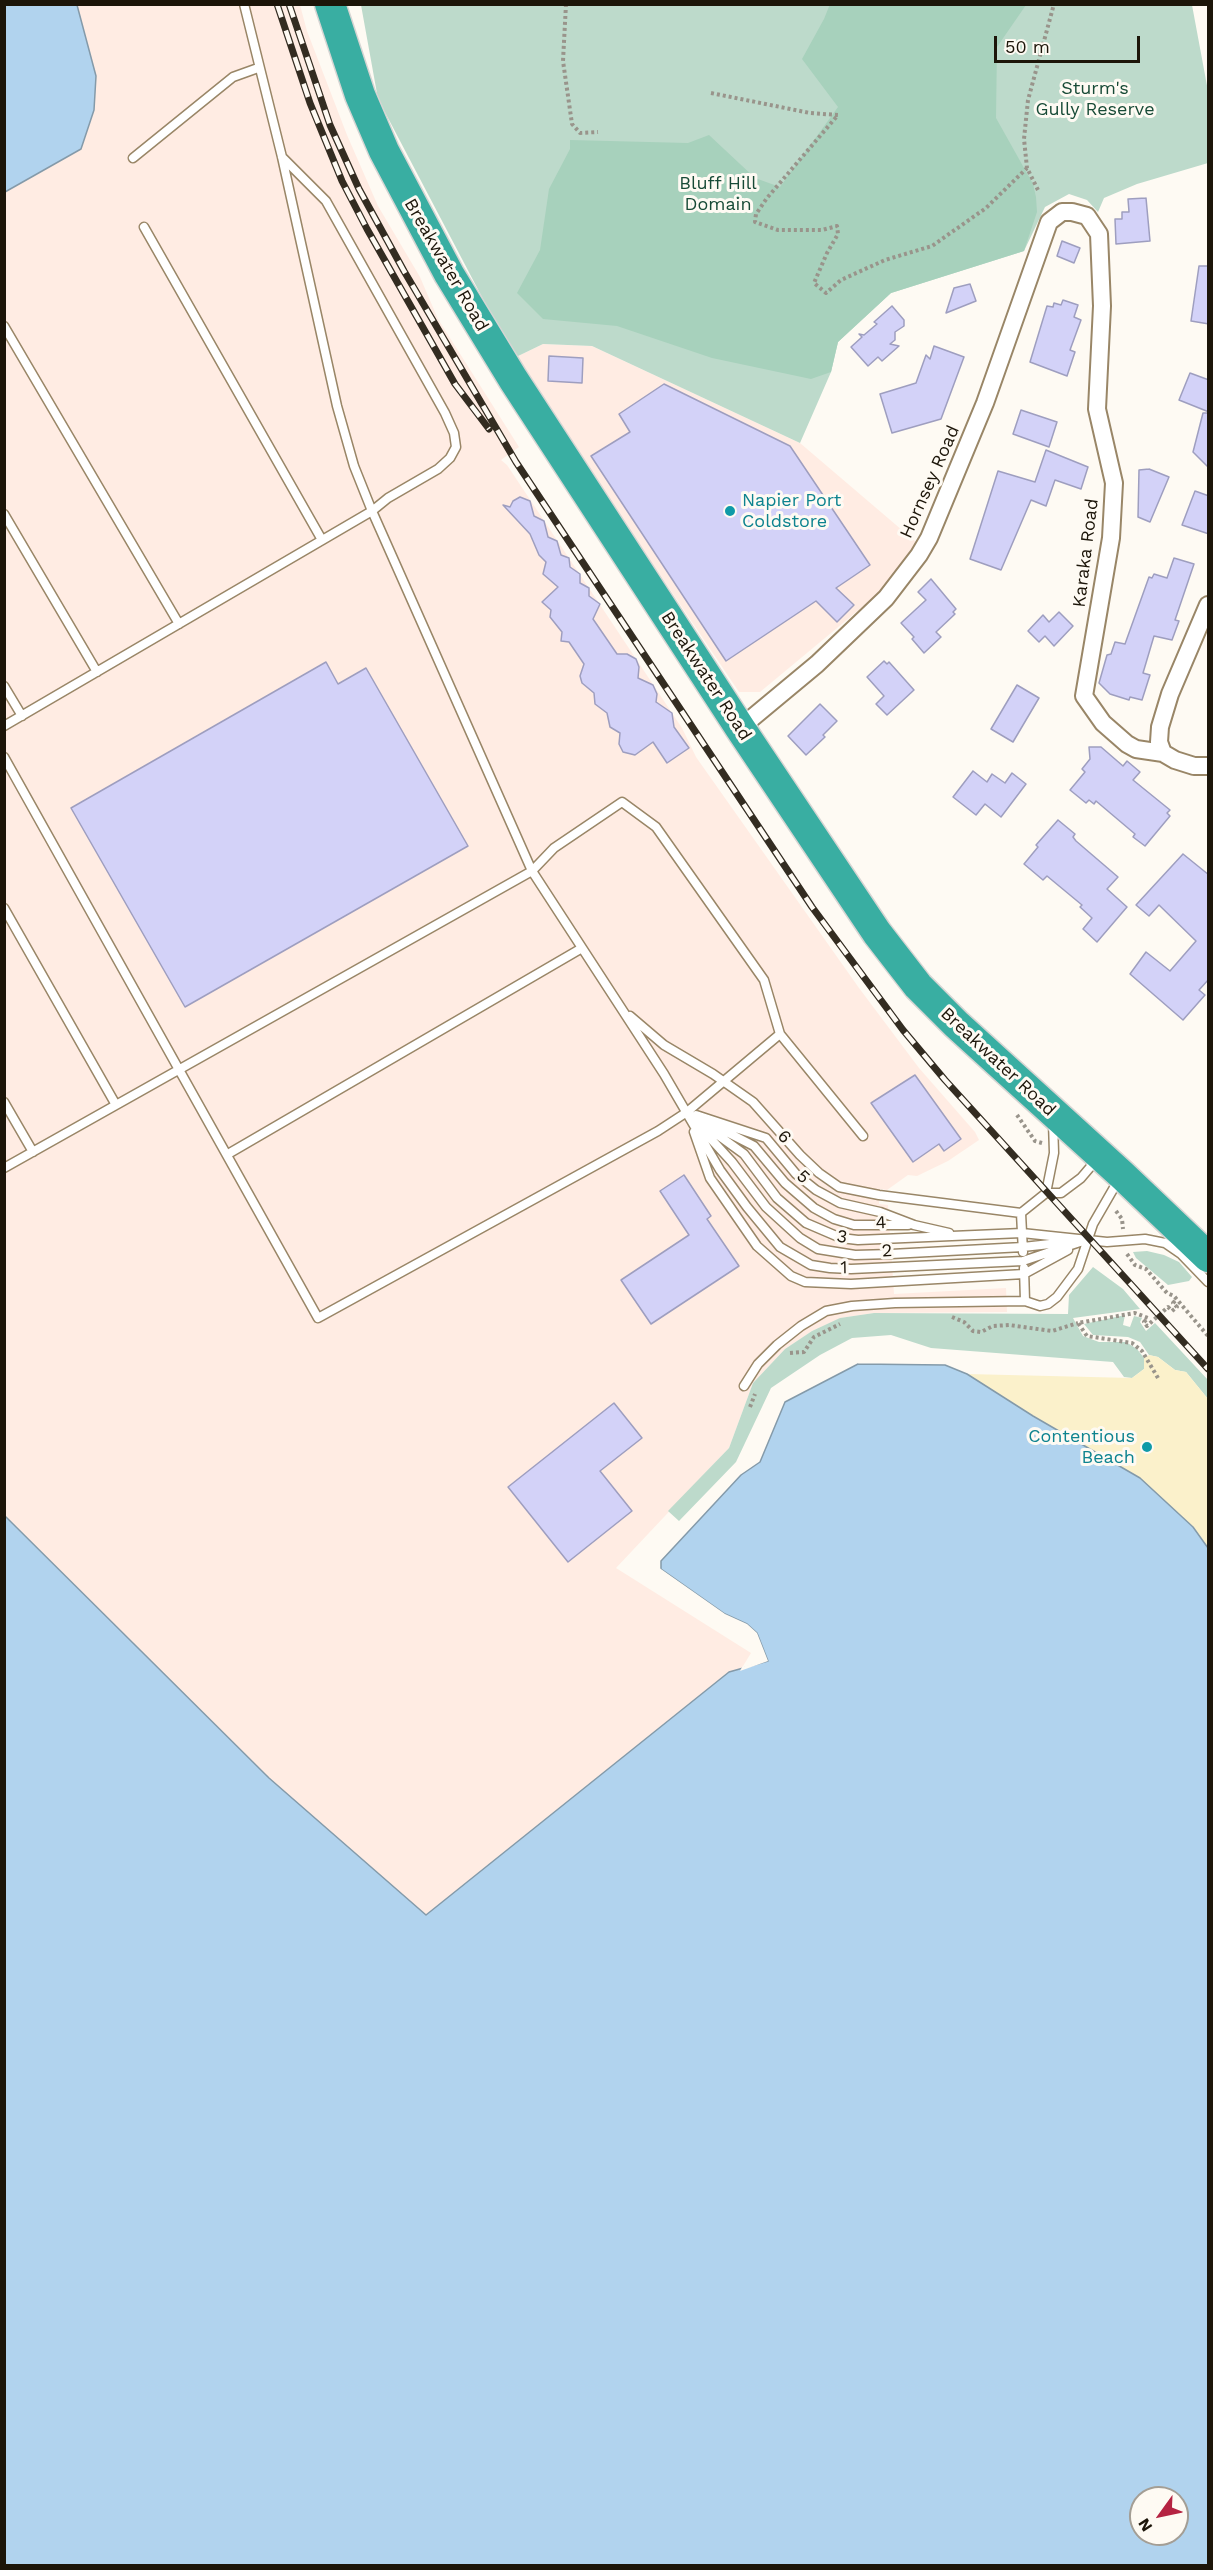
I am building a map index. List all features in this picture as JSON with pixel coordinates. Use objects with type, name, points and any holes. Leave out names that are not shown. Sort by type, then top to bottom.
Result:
[{"type":"highway","name":"Breakwater Road","points":[[330,4],[360,95],[384,151],[449,274],[501,360],[740,728],[878,933],[918,986],[986,1054],[1112,1165],[1209,1257]]},
{"type":"street","name":"Hornsey Road","points":[[740,728],[817,664],[886,598],[919,555],[938,519],[986,404],[1049,222],[1062,212],[1080,213]]},
{"type":"street","name":"Karaka Road","points":[[1080,213],[1092,222],[1099,234],[1102,306],[1097,409],[1113,483],[1111,538],[1084,696],[1103,723],[1127,744],[1136,750],[1163,753]]},
{"type":"street","points":[[1209,604],[1183,662],[1160,727],[1159,742],[1163,753],[1194,766],[1209,766]]},
{"type":"lane","points":[[244,4],[258,68],[282,157],[337,406],[354,466],[532,872],[687,1112]]},
{"type":"lane","points":[[133,158],[233,76],[258,68]]},
{"type":"lane","points":[[4,726],[372,511],[388,498],[438,469],[450,458],[456,447],[454,434],[326,201],[282,157]]},
{"type":"lane","points":[[144,227],[322,540]]},
{"type":"lane","points":[[4,326],[179,624]]},
{"type":"lane","points":[[4,514],[97,672]]},
{"type":"lane","points":[[4,686],[22,716]]},
{"type":"lane","points":[[4,758],[181,1069],[318,1318],[658,1131],[687,1112],[780,1034]]},
{"type":"lane","points":[[4,1168],[532,872],[554,848],[622,801],[656,827],[764,980],[780,1034],[863,1136]]},
{"type":"lane","points":[[4,908],[116,1105]]},
{"type":"lane","points":[[228,1154],[582,948]]},
{"type":"lane","points":[[621,1007],[664,1045],[724,1081],[753,1102],[800,1155],[819,1173],[839,1187],[879,1195],[1021,1213],[1046,1193],[1061,1193],[1081,1178],[1112,1165]]},
{"type":"lane","points":[[4,1102],[33,1152]]},
{"type":"lane","name":"5","points":[[687,1112],[754,1146],[785,1184],[814,1208],[834,1219],[854,1225],[914,1225]]},
{"type":"lane","name":"6","points":[[687,1112],[765,1138],[796,1174],[816,1190],[840,1203],[880,1212],[914,1225]]},
{"type":"lane","name":"4","points":[[687,1112],[744,1154],[777,1198],[807,1223],[823,1232],[858,1240],[1022,1233],[1089,1239]]},
{"type":"lane","name":"3","points":[[687,1112],[732,1162],[766,1207],[800,1238],[818,1249],[855,1255],[1023,1247],[1089,1239]]},
{"type":"lane","name":"2","points":[[687,1112],[720,1170],[766,1232],[780,1247],[812,1265],[851,1269],[1023,1261],[1089,1239]]},
{"type":"lane","name":"1","points":[[687,1112],[710,1178],[757,1246],[791,1276],[805,1282],[851,1284],[1024,1274],[1089,1239]]},
{"type":"lane","points":[[1046,1193],[1054,1153],[1053,1114]]},
{"type":"lane","points":[[744,1386],[758,1364],[777,1345],[801,1326],[826,1311],[852,1306],[895,1303],[1024,1301],[1040,1306],[1057,1297],[1078,1269],[1112,1165]]},
{"type":"lane","points":[[1021,1213],[1024,1301]]},
{"type":"lane","points":[[914,1225],[960,1236]]},
{"type":"lane","points":[[1089,1239],[1107,1242],[1145,1239],[1165,1243],[1181,1254],[1209,1282]]},
{"type":"path","points":[[566,4],[564,74],[572,124],[580,133],[598,132]]},
{"type":"path","points":[[1038,190],[1027,168],[1024,139],[1029,100],[1054,4]]},
{"type":"path","points":[[558,73],[564,74]]},
{"type":"path","points":[[711,93],[810,113],[838,115],[767,198],[756,214],[755,222],[778,230],[822,230],[837,226],[838,234],[814,283],[826,293],[841,280],[885,260],[932,246],[986,208],[1027,168]]},
{"type":"path","points":[[1117,1212],[1122,1220],[1122,1228]]},
{"type":"path","points":[[1127,1252],[1128,1257],[1136,1265],[1146,1269],[1167,1293],[1177,1299],[1209,1336]]},
{"type":"path","points":[[943,1317],[954,1317],[973,1331],[981,1332],[993,1326],[1009,1325],[1052,1331],[1078,1323],[1135,1313],[1148,1318],[1144,1322],[1147,1326],[1168,1307],[1172,1311],[1177,1307],[1173,1303],[1177,1299]]},
{"type":"path","points":[[786,1354],[804,1352],[814,1337],[841,1323]]},
{"type":"path","points":[[1078,1323],[1087,1336],[1132,1343],[1142,1352],[1158,1377]]},
{"type":"path","points":[[750,1407],[756,1390]]},
{"type":"shaded area","points":[[77,5],[300,5],[307,31],[347,135],[378,206],[420,277],[438,319],[519,447],[501,460],[507,465],[682,728],[696,757],[859,988],[919,1068],[975,1132],[979,1140],[948,1161],[917,1176],[908,1175],[887,1190],[880,1189],[879,1204],[888,1205],[894,1294],[1006,1288],[1007,1312],[874,1313],[841,1318],[812,1331],[785,1349],[753,1383],[729,1448],[616,1568],[751,1653],[740,1671],[729,1672],[426,1915],[269,1778],[5,1515],[4,192],[81,148],[94,110],[96,76]]},
{"type":"shaded area","name":"Napier Port Coldstore","points":[[543,344],[592,346],[800,443],[916,542],[884,589],[760,692],[739,692],[514,358]]},
{"type":"green space","points":[[830,4],[1026,5],[997,47],[996,118],[1033,184],[1036,197],[1037,212],[1024,251],[891,293],[838,342],[831,372],[811,379],[712,358],[617,326],[543,319],[517,293],[540,250],[549,189],[570,149],[570,140],[688,143],[709,135],[755,178],[780,187],[838,107],[802,59]]},
{"type":"green space","name":"Bluff Hill Domain","points":[[361,5],[1192,5],[1208,91],[1208,163],[1137,184],[1104,198],[1098,212],[1087,200],[1069,194],[1045,207],[1024,251],[891,293],[838,342],[831,372],[800,443],[592,346],[543,344],[514,358],[378,99]]},
{"type":"green space","points":[[1147,1251],[1179,1262],[1192,1277],[1189,1281],[1168,1285],[1136,1258],[1133,1252]]},
{"type":"green space","points":[[1093,1267],[1123,1289],[1140,1309],[1073,1318],[1083,1336],[1099,1342],[1126,1342],[1137,1349],[1144,1358],[1144,1369],[1132,1378],[1124,1377],[1113,1362],[931,1348],[891,1335],[852,1338],[820,1355],[771,1388],[736,1462],[679,1521],[668,1511],[729,1448],[753,1383],[785,1349],[812,1331],[840,1318],[874,1313],[1068,1314],[1069,1295]]},
{"type":"green space","points":[[1125,1315],[1123,1325],[1130,1327],[1134,1316],[1142,1318],[1140,1322],[1146,1331],[1155,1323],[1208,1380],[1208,1399],[1186,1372],[1175,1370],[1158,1357],[1149,1355],[1140,1342],[1128,1337],[1093,1335],[1084,1324]]},
{"type":"sand","name":"Contentious Beach","points":[[1149,1355],[1158,1357],[1175,1370],[1186,1372],[1208,1399],[1208,1548],[1193,1527],[1033,1416],[967,1374],[1132,1378],[1144,1369],[1144,1358]]},
{"type":"water","points":[[5,4],[77,5],[96,76],[94,110],[81,149],[5,192]]},
{"type":"water","points":[[858,1364],[945,1365],[967,1374],[1033,1416],[1140,1478],[1193,1527],[1208,1548],[1208,2565],[5,2565],[4,1515],[269,1778],[426,1915],[729,1672],[768,1661],[757,1633],[747,1624],[725,1614],[661,1569],[661,1561],[741,1475],[760,1462],[785,1402]]},
{"type":"pier","points":[[658,1567],[725,1614],[747,1624],[757,1633],[768,1661],[740,1671],[742,1667],[765,1660],[755,1635],[745,1626],[723,1617],[660,1571]]},
{"type":"building","points":[[1146,198],[1150,241],[1116,244],[1115,219],[1122,219],[1122,212],[1129,212],[1128,199]]},
{"type":"building","points":[[1062,241],[1080,248],[1074,263],[1057,256]]},
{"type":"building","points":[[1199,266],[1209,266],[1209,324],[1191,321]]},
{"type":"building","points":[[970,284],[976,301],[946,313],[954,288]]},
{"type":"building","points":[[1063,300],[1078,305],[1074,317],[1081,320],[1070,350],[1075,352],[1067,376],[1030,362],[1047,306],[1053,307],[1054,303],[1061,305]]},
{"type":"building","points":[[892,306],[904,320],[904,326],[895,332],[895,340],[890,344],[899,346],[882,361],[878,357],[868,366],[851,347],[862,337],[859,334],[864,335],[877,324],[874,322]]},
{"type":"building","points":[[934,346],[964,357],[941,419],[892,433],[880,394],[916,383],[926,355],[930,359]]},
{"type":"building","points":[[549,356],[583,358],[582,383],[548,381]]},
{"type":"building","points":[[1190,373],[1209,380],[1209,412],[1179,400]]},
{"type":"building","name":"Napier Port Coldstore","points":[[664,384],[790,446],[870,565],[836,588],[854,605],[837,622],[816,601],[726,661],[591,456],[630,432],[619,414]]},
{"type":"building","points":[[1021,410],[1057,422],[1049,447],[1013,434]]},
{"type":"building","points":[[1203,413],[1209,413],[1209,468],[1193,452]]},
{"type":"building","points":[[1046,450],[1088,467],[1081,489],[1055,480],[1046,506],[1031,500],[1001,570],[970,559],[998,471],[1035,482]]},
{"type":"building","points":[[1149,469],[1169,477],[1150,522],[1138,517],[1139,470]]},
{"type":"building","points":[[1195,491],[1209,496],[1209,534],[1182,525]]},
{"type":"building","points":[[520,497],[530,501],[534,516],[544,521],[548,537],[557,541],[561,555],[569,558],[570,567],[580,574],[580,583],[589,588],[589,596],[600,604],[593,619],[617,654],[627,654],[636,659],[639,667],[638,678],[653,685],[657,694],[656,702],[672,713],[674,727],[689,748],[667,763],[653,742],[635,755],[623,752],[619,744],[620,733],[610,727],[607,713],[595,704],[594,693],[582,683],[580,676],[584,664],[569,642],[561,641],[562,632],[550,617],[551,610],[542,602],[558,587],[543,574],[546,562],[539,555],[530,534],[503,505],[510,507],[513,501]]},
{"type":"building","points":[[1174,558],[1194,564],[1175,620],[1179,621],[1172,640],[1154,636],[1143,673],[1150,675],[1142,700],[1130,697],[1129,700],[1110,694],[1099,683],[1107,655],[1111,654],[1115,642],[1125,644],[1149,577],[1152,578],[1154,574],[1167,578]]},
{"type":"building","points":[[931,579],[956,609],[953,612],[955,614],[936,632],[941,637],[924,653],[901,623],[926,600],[918,592]]},
{"type":"building","points":[[1059,612],[1073,626],[1054,646],[1045,636],[1039,642],[1028,631],[1043,615],[1049,622]]},
{"type":"building","points":[[884,661],[887,664],[889,662],[914,690],[887,715],[876,704],[884,696],[867,677]]},
{"type":"building","points":[[326,662],[338,684],[366,668],[468,846],[185,1007],[71,808]]},
{"type":"building","points":[[1017,685],[1039,698],[1013,742],[991,729]]},
{"type":"building","points":[[820,704],[837,721],[823,735],[825,737],[806,755],[788,736]]},
{"type":"building","points":[[1089,747],[1101,747],[1123,766],[1127,761],[1140,772],[1133,780],[1170,810],[1167,813],[1170,816],[1145,846],[1133,837],[1135,834],[1096,801],[1094,804],[1089,800],[1086,803],[1070,790],[1085,772],[1082,769],[1090,759]]},
{"type":"building","points":[[973,771],[987,782],[992,774],[1005,783],[1012,773],[1026,784],[1001,817],[985,804],[976,815],[953,797]]},
{"type":"building","points":[[1058,820],[1075,834],[1073,837],[1076,841],[1118,877],[1107,889],[1127,907],[1097,942],[1083,929],[1092,918],[1080,907],[1082,905],[1047,876],[1043,880],[1024,864],[1038,847],[1036,845]]},
{"type":"building","points":[[1183,854],[1209,875],[1209,979],[1199,990],[1205,995],[1183,1020],[1130,974],[1146,952],[1170,971],[1196,941],[1159,905],[1149,916],[1136,905]]},
{"type":"building","points":[[915,1075],[961,1139],[944,1151],[939,1144],[913,1162],[871,1103]]},
{"type":"building","points":[[684,1175],[711,1216],[707,1219],[739,1266],[651,1324],[621,1280],[689,1235],[660,1191]]},
{"type":"building","points":[[614,1403],[642,1438],[600,1471],[632,1511],[568,1562],[508,1487]]},
{"type":"railway","points":[[277,4],[310,103],[342,181],[455,384],[489,429]]},
{"type":"railway","points":[[289,4],[330,125],[359,189],[404,271],[516,462],[812,907],[903,1030],[945,1080],[1208,1369]]},
{"type":"place","name":"Napier Port Coldstore","points":[[730,511]]},
{"type":"place","name":"Contentious Beach","points":[[1147,1447]]},
{"type":"park label","name":"Sturm's Gully Reserve","points":[[1095,100]]}]
